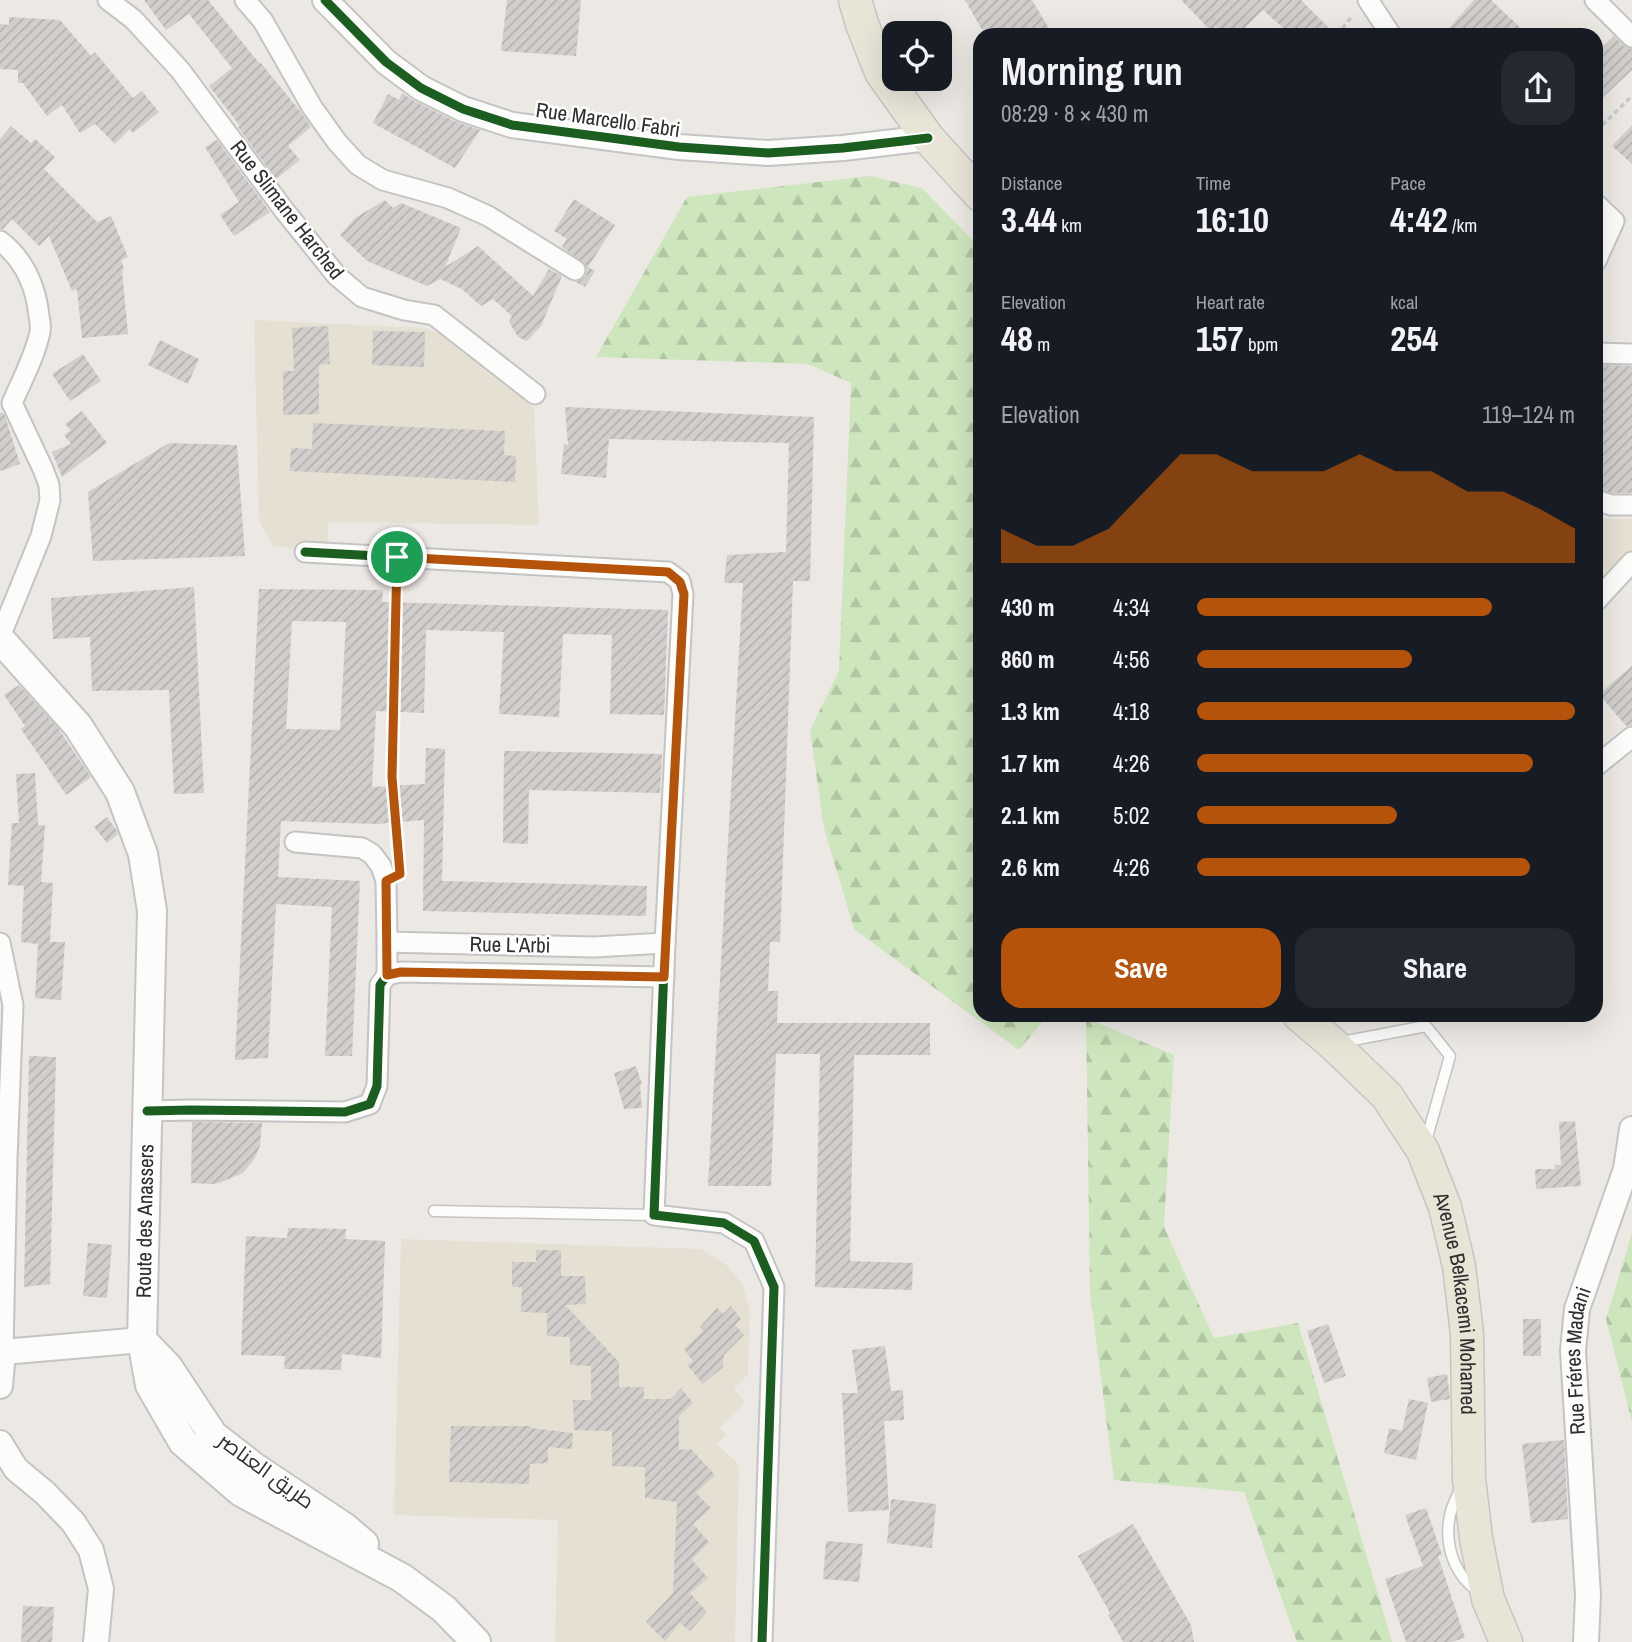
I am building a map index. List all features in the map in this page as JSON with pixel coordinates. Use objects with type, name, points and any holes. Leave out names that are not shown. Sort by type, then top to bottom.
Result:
[{"type":"main road","points":[[855,0],[881,72],[928,138],[973,187]]},
{"type":"main road","name":"Route des Anassers","points":[[0,638],[78,726],[120,792],[143,853],[152,911],[142,1340],[150,1385],[183,1442],[241,1492],[401,1578],[444,1609],[476,1642]]},
{"type":"main road","name":"Avenue Belkacemi Mohamed","points":[[1307,1022],[1387,1096],[1423,1151],[1445,1207],[1460,1266],[1467,1334],[1469,1479],[1476,1538],[1488,1599],[1506,1642]]},
{"type":"main road","name":"طريق العناصر","points":[[142,1340],[169,1367],[213,1435],[254,1467],[344,1527],[401,1578]]},
{"type":"street","name":"Rue Slimane Harched","points":[[108,0],[133,19],[180,70],[284,210],[337,276],[362,297],[404,310],[434,315],[535,394]]},
{"type":"street","points":[[245,0],[263,21],[312,107],[337,142],[358,165],[383,180],[448,198],[488,216],[575,270]]},
{"type":"street","name":"Rue Marcello Fabri","points":[[325,0],[386,62],[421,88],[463,109],[512,125],[679,148],[768,153],[928,138]]},
{"type":"street","points":[[1595,0],[1632,37]]},
{"type":"street","points":[[1363,4],[1385,28]]},
{"type":"street","points":[[1603,211],[1614,221],[1603,245]]},
{"type":"street","points":[[0,241],[25,269],[37,298],[41,329],[33,353],[6,403],[43,469],[49,485],[50,500],[41,536],[0,638]]},
{"type":"street","points":[[1603,353],[1632,354]]},
{"type":"street","points":[[1603,502],[1632,505]]},
{"type":"street","points":[[306,552],[668,572],[680,582],[684,594],[665,943],[654,1215],[724,1223],[754,1241],[774,1287],[762,1642]]},
{"type":"street","points":[[1603,593],[1632,562]]},
{"type":"street","points":[[1603,760],[1632,737]]},
{"type":"street","points":[[147,1111],[345,1112],[370,1104],[377,1086],[380,985],[387,975],[386,881],[373,854],[362,848],[295,842]]},
{"type":"street","name":"Rue L'Arbi","points":[[387,942],[594,947],[665,943]]},
{"type":"street","points":[[0,943],[13,1005],[4,1159],[0,1387]]},
{"type":"street","points":[[387,975],[401,972],[664,977]]},
{"type":"street","name":"Rue Fréres Madani","points":[[1586,1642],[1588,1595],[1573,1351],[1577,1310],[1626,1169],[1632,1129]]},
{"type":"street","points":[[2,1352],[142,1340]]},
{"type":"street","points":[[0,1443],[16,1469],[45,1493],[73,1522],[91,1550],[101,1589],[96,1642]]},
{"type":"lane","points":[[1333,1044],[1426,1026],[1450,1056],[1423,1151]]},
{"type":"lane","points":[[434,1211],[654,1215]]},
{"type":"path","points":[[1343,28],[1363,4]]},
{"type":"path","points":[[1603,124],[1632,96]]},
{"type":"path","points":[[386,881],[400,874],[392,777],[397,557]]},
{"type":"shaded area","points":[[254,320],[425,328],[450,338],[534,408],[539,525],[328,522],[328,552],[273,546],[259,521]]},
{"type":"shaded area","points":[[1603,519],[1632,519],[1632,553],[1603,585]]},
{"type":"shaded area","points":[[401,1239],[701,1249],[728,1266],[743,1286],[750,1310],[748,1374],[734,1389],[745,1402],[720,1427],[726,1435],[717,1444],[739,1465],[735,1642],[555,1642],[558,1520],[394,1515]]},
{"type":"green space","points":[[870,176],[922,188],[973,241],[973,1016],[854,929],[824,828],[810,730],[839,671],[851,383],[808,364],[596,357],[687,197]]},
{"type":"green space","points":[[981,1022],[1042,1022],[1019,1050]]},
{"type":"green space","points":[[1086,1022],[1096,1022],[1174,1055],[1164,1227],[1214,1338],[1298,1323],[1392,1642],[1297,1642],[1244,1492],[1114,1480],[1090,1292]]},
{"type":"green space","points":[[1632,1233],[1632,1422],[1606,1319]]},
{"type":"building","points":[[144,0],[208,0],[311,127],[288,146],[300,160],[276,179],[209,86],[232,68],[189,14],[166,30]]},
{"type":"building","points":[[507,0],[581,0],[576,56],[501,51]]},
{"type":"building","points":[[965,0],[1032,0],[1049,28],[981,28]]},
{"type":"building","points":[[1181,0],[1301,0],[1328,27],[1283,28],[1263,10],[1244,28],[1208,28]]},
{"type":"building","points":[[1474,0],[1491,0],[1521,28],[1449,28]]},
{"type":"building","points":[[9,17],[60,20],[91,56],[95,52],[133,98],[142,91],[159,112],[133,133],[130,129],[115,144],[95,124],[80,133],[62,105],[47,116],[23,83],[18,83],[18,70],[0,69],[0,24],[9,25]]},
{"type":"building","points":[[1614,36],[1624,46],[1632,49],[1632,70],[1603,97],[1603,46]]},
{"type":"building","points":[[402,93],[456,122],[480,130],[455,168],[373,123],[388,94],[399,100]]},
{"type":"building","points":[[1632,125],[1632,164],[1612,146]]},
{"type":"building","points":[[11,126],[31,143],[35,139],[55,157],[44,169],[97,222],[111,216],[128,257],[121,260],[124,269],[128,334],[82,338],[77,289],[72,291],[49,236],[39,246],[12,219],[0,229],[0,139]]},
{"type":"building","points":[[217,140],[270,212],[234,236],[220,215],[239,202],[205,147]]},
{"type":"building","points":[[574,199],[615,225],[588,267],[595,271],[585,287],[576,282],[586,276],[585,264],[562,247],[567,239],[554,231]]},
{"type":"building","points":[[385,200],[393,208],[401,203],[461,228],[445,267],[478,246],[533,296],[549,269],[562,276],[541,326],[527,341],[518,337],[509,322],[512,316],[493,299],[481,306],[462,289],[440,279],[427,286],[367,261],[340,235],[355,218]]},
{"type":"building","points":[[328,326],[330,364],[319,365],[319,414],[283,415],[283,371],[294,371],[292,328]]},
{"type":"building","points":[[373,331],[425,332],[424,367],[372,365]]},
{"type":"building","points":[[160,340],[199,359],[188,384],[148,365]]},
{"type":"building","points":[[83,354],[101,381],[70,401],[52,374]]},
{"type":"building","points":[[1603,365],[1632,366],[1632,493],[1603,490]]},
{"type":"building","points":[[565,407],[814,417],[810,581],[793,581],[780,942],[770,942],[768,991],[778,991],[777,1023],[930,1023],[930,1055],[854,1055],[850,1261],[913,1263],[912,1290],[815,1287],[820,1054],[776,1054],[771,1186],[708,1186],[743,583],[724,583],[727,555],[786,552],[789,443],[609,439],[606,478],[561,474],[564,444],[568,445]]},
{"type":"building","points":[[82,411],[107,443],[62,477],[52,452],[71,444],[64,435],[71,430],[65,424]]},
{"type":"building","points":[[0,413],[5,416],[20,464],[0,471]]},
{"type":"building","points":[[313,423],[505,431],[504,455],[516,456],[515,482],[290,471],[291,448],[312,449]]},
{"type":"building","points":[[169,443],[237,445],[245,556],[93,561],[88,492]]},
{"type":"building","points":[[194,587],[204,793],[174,794],[169,690],[92,691],[90,637],[53,639],[51,598]]},
{"type":"building","points":[[259,589],[383,590],[382,602],[668,610],[664,715],[610,714],[612,635],[563,634],[559,717],[499,714],[504,632],[426,630],[424,713],[376,711],[372,787],[425,784],[426,748],[445,749],[442,881],[647,886],[646,916],[423,911],[424,820],[377,824],[281,821],[278,877],[360,881],[352,1056],[325,1056],[332,907],[276,904],[268,1058],[235,1060]],"holes":[[[292,621],[346,622],[340,730],[286,729]]]},
{"type":"building","points":[[1632,666],[1632,725],[1626,726],[1603,699],[1603,691]]},
{"type":"building","points":[[19,685],[58,728],[91,777],[66,795],[21,729],[25,726],[4,695]]},
{"type":"building","points":[[504,751],[662,754],[660,793],[529,790],[528,844],[503,843]]},
{"type":"building","points":[[35,773],[38,825],[45,825],[41,882],[53,883],[50,942],[65,942],[61,1000],[35,998],[38,944],[21,942],[24,886],[8,885],[12,823],[19,823],[16,774]]},
{"type":"building","points":[[107,817],[118,834],[107,843],[94,827]]},
{"type":"building","points":[[29,1056],[56,1057],[50,1284],[24,1287]]},
{"type":"building","points":[[636,1066],[642,1084],[642,1108],[624,1109],[614,1073]]},
{"type":"building","points":[[1575,1121],[1581,1186],[1536,1189],[1535,1169],[1555,1169],[1555,1165],[1561,1165],[1559,1122]]},
{"type":"building","points":[[192,1122],[262,1123],[260,1146],[255,1158],[243,1173],[219,1183],[191,1183]]},
{"type":"building","points":[[288,1228],[346,1229],[345,1239],[385,1241],[381,1358],[342,1354],[341,1370],[284,1369],[285,1356],[241,1355],[246,1236],[287,1238]]},
{"type":"building","points":[[88,1243],[112,1245],[107,1298],[83,1296]]},
{"type":"building","points":[[536,1250],[561,1250],[561,1276],[585,1276],[586,1304],[565,1305],[619,1362],[619,1387],[644,1387],[644,1399],[671,1399],[681,1388],[693,1403],[679,1416],[679,1450],[691,1449],[715,1475],[696,1493],[711,1508],[693,1524],[709,1542],[692,1560],[708,1578],[690,1593],[707,1612],[690,1631],[680,1623],[665,1641],[646,1622],[673,1593],[677,1502],[645,1498],[645,1467],[612,1466],[612,1431],[574,1430],[573,1400],[591,1400],[591,1366],[570,1365],[570,1337],[547,1336],[547,1313],[521,1312],[522,1287],[512,1287],[512,1262],[536,1262]]},
{"type":"building","points":[[731,1306],[741,1319],[735,1325],[744,1335],[724,1355],[723,1367],[703,1384],[687,1365],[693,1361],[684,1349],[703,1331],[700,1327],[717,1308],[723,1314]]},
{"type":"building","points":[[1523,1319],[1541,1319],[1541,1356],[1523,1356]]},
{"type":"building","points":[[1328,1324],[1346,1376],[1324,1383],[1307,1331]]},
{"type":"building","points":[[885,1346],[891,1391],[903,1390],[904,1420],[884,1421],[889,1510],[848,1512],[842,1393],[858,1393],[852,1350]]},
{"type":"building","points":[[1447,1374],[1450,1399],[1431,1402],[1427,1378]]},
{"type":"building","points":[[1409,1399],[1428,1403],[1416,1460],[1384,1453],[1389,1428],[1402,1431]]},
{"type":"building","points":[[451,1426],[531,1426],[573,1433],[572,1449],[548,1447],[548,1463],[530,1464],[529,1484],[449,1482]]},
{"type":"building","points":[[1564,1440],[1568,1519],[1531,1523],[1522,1444]]},
{"type":"building","points":[[891,1499],[936,1504],[932,1548],[887,1543]]},
{"type":"building","points":[[1426,1508],[1442,1555],[1438,1556],[1465,1638],[1451,1642],[1406,1642],[1385,1579],[1423,1566],[1405,1515]]},
{"type":"building","points":[[1133,1524],[1191,1625],[1194,1642],[1123,1642],[1108,1615],[1110,1613],[1078,1556]]},
{"type":"building","points":[[826,1541],[863,1544],[859,1582],[823,1579]]},
{"type":"building","points":[[23,1606],[54,1607],[52,1642],[21,1642]]},
{"type":"cycle path","points":[[325,0],[386,62],[421,88],[463,109],[512,125],[679,147],[768,153],[928,138]]},
{"type":"cycle path","points":[[305,552],[668,572],[680,581],[683,594],[654,1215],[724,1223],[754,1241],[774,1287],[762,1642]]},
{"type":"cycle path","points":[[147,1111],[345,1112],[370,1104],[377,1086],[380,985],[387,975],[401,972],[664,977]]},
{"type":"route","points":[[397,557],[668,572],[680,582],[684,594],[664,977],[401,972],[387,975],[386,881],[400,874],[392,777],[397,557]]}]
